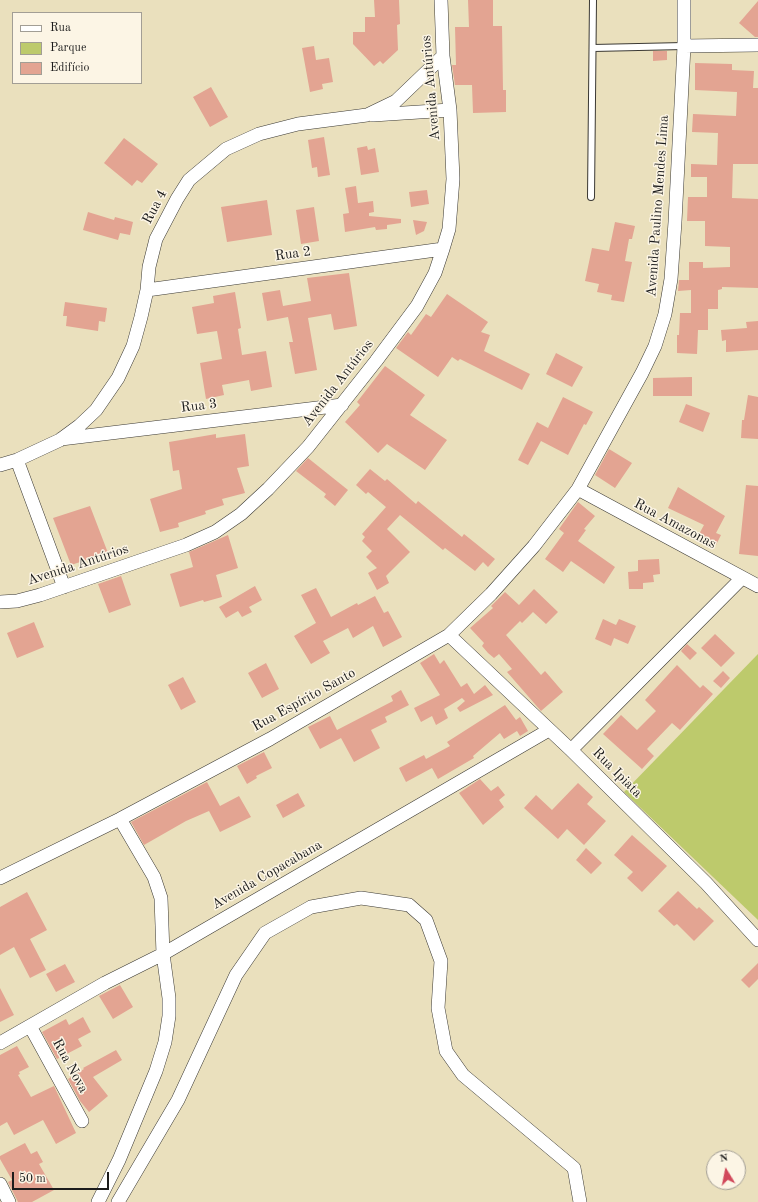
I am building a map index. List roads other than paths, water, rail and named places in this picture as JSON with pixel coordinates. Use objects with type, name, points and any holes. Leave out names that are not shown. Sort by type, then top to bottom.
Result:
[{"type":"street","name":"Avenida Antúrios","points":[[0,602],[17,601],[64,587],[186,545],[215,532],[241,514],[268,489],[308,447],[342,405],[417,306],[435,273],[449,230],[453,179],[450,110],[443,56],[441,0]]},
{"type":"street","name":"Avenida Paulino Mendes Lima","points":[[578,489],[642,373],[655,346],[665,314],[671,279],[684,46],[684,0]]},
{"type":"street","points":[[684,46],[758,45]]},
{"type":"street","name":"Rua 4","points":[[367,115],[396,101],[443,56]]},
{"type":"street","name":"Rua 4","points":[[79,426],[96,410],[118,378],[133,346],[147,290],[149,267],[156,239],[189,180],[226,150],[259,134],[298,124],[367,115],[450,110]]},
{"type":"street","name":"Rua 2","points":[[147,290],[443,249]]},
{"type":"street","name":"Rua 3","points":[[60,440],[342,405]]},
{"type":"street","name":"Rua 3","points":[[0,465],[17,460],[60,440],[79,426]]},
{"type":"street","points":[[17,460],[64,587]]},
{"type":"street","name":"Rua Amazonas","points":[[578,489],[758,586]]},
{"type":"street","name":"Rua Espírito Santo","points":[[0,878],[120,819],[303,720],[449,634],[491,594],[534,546],[578,489]]},
{"type":"street","points":[[571,750],[742,578]]},
{"type":"street","name":"Rua Ipiata","points":[[449,634],[571,750],[706,883],[758,940]]},
{"type":"street","name":"Avenida Copacabana","points":[[0,1043],[105,983],[163,954],[549,730]]},
{"type":"street","points":[[98,1202],[142,1106],[165,1042],[169,998],[163,954],[161,898],[154,878],[120,819]]},
{"type":"street","points":[[118,1202],[178,1100],[236,974],[265,932],[311,907],[361,898],[409,905],[426,920],[441,961],[438,1008],[446,1051],[462,1075],[574,1168],[580,1202]]},
{"type":"street","name":"Rua Nova","points":[[30,1026],[82,1121]]},
{"type":"street","points":[[0,1184],[9,1202]]},
{"type":"lane","points":[[591,197],[593,0]]},
{"type":"lane","points":[[593,48],[684,46]]}]
